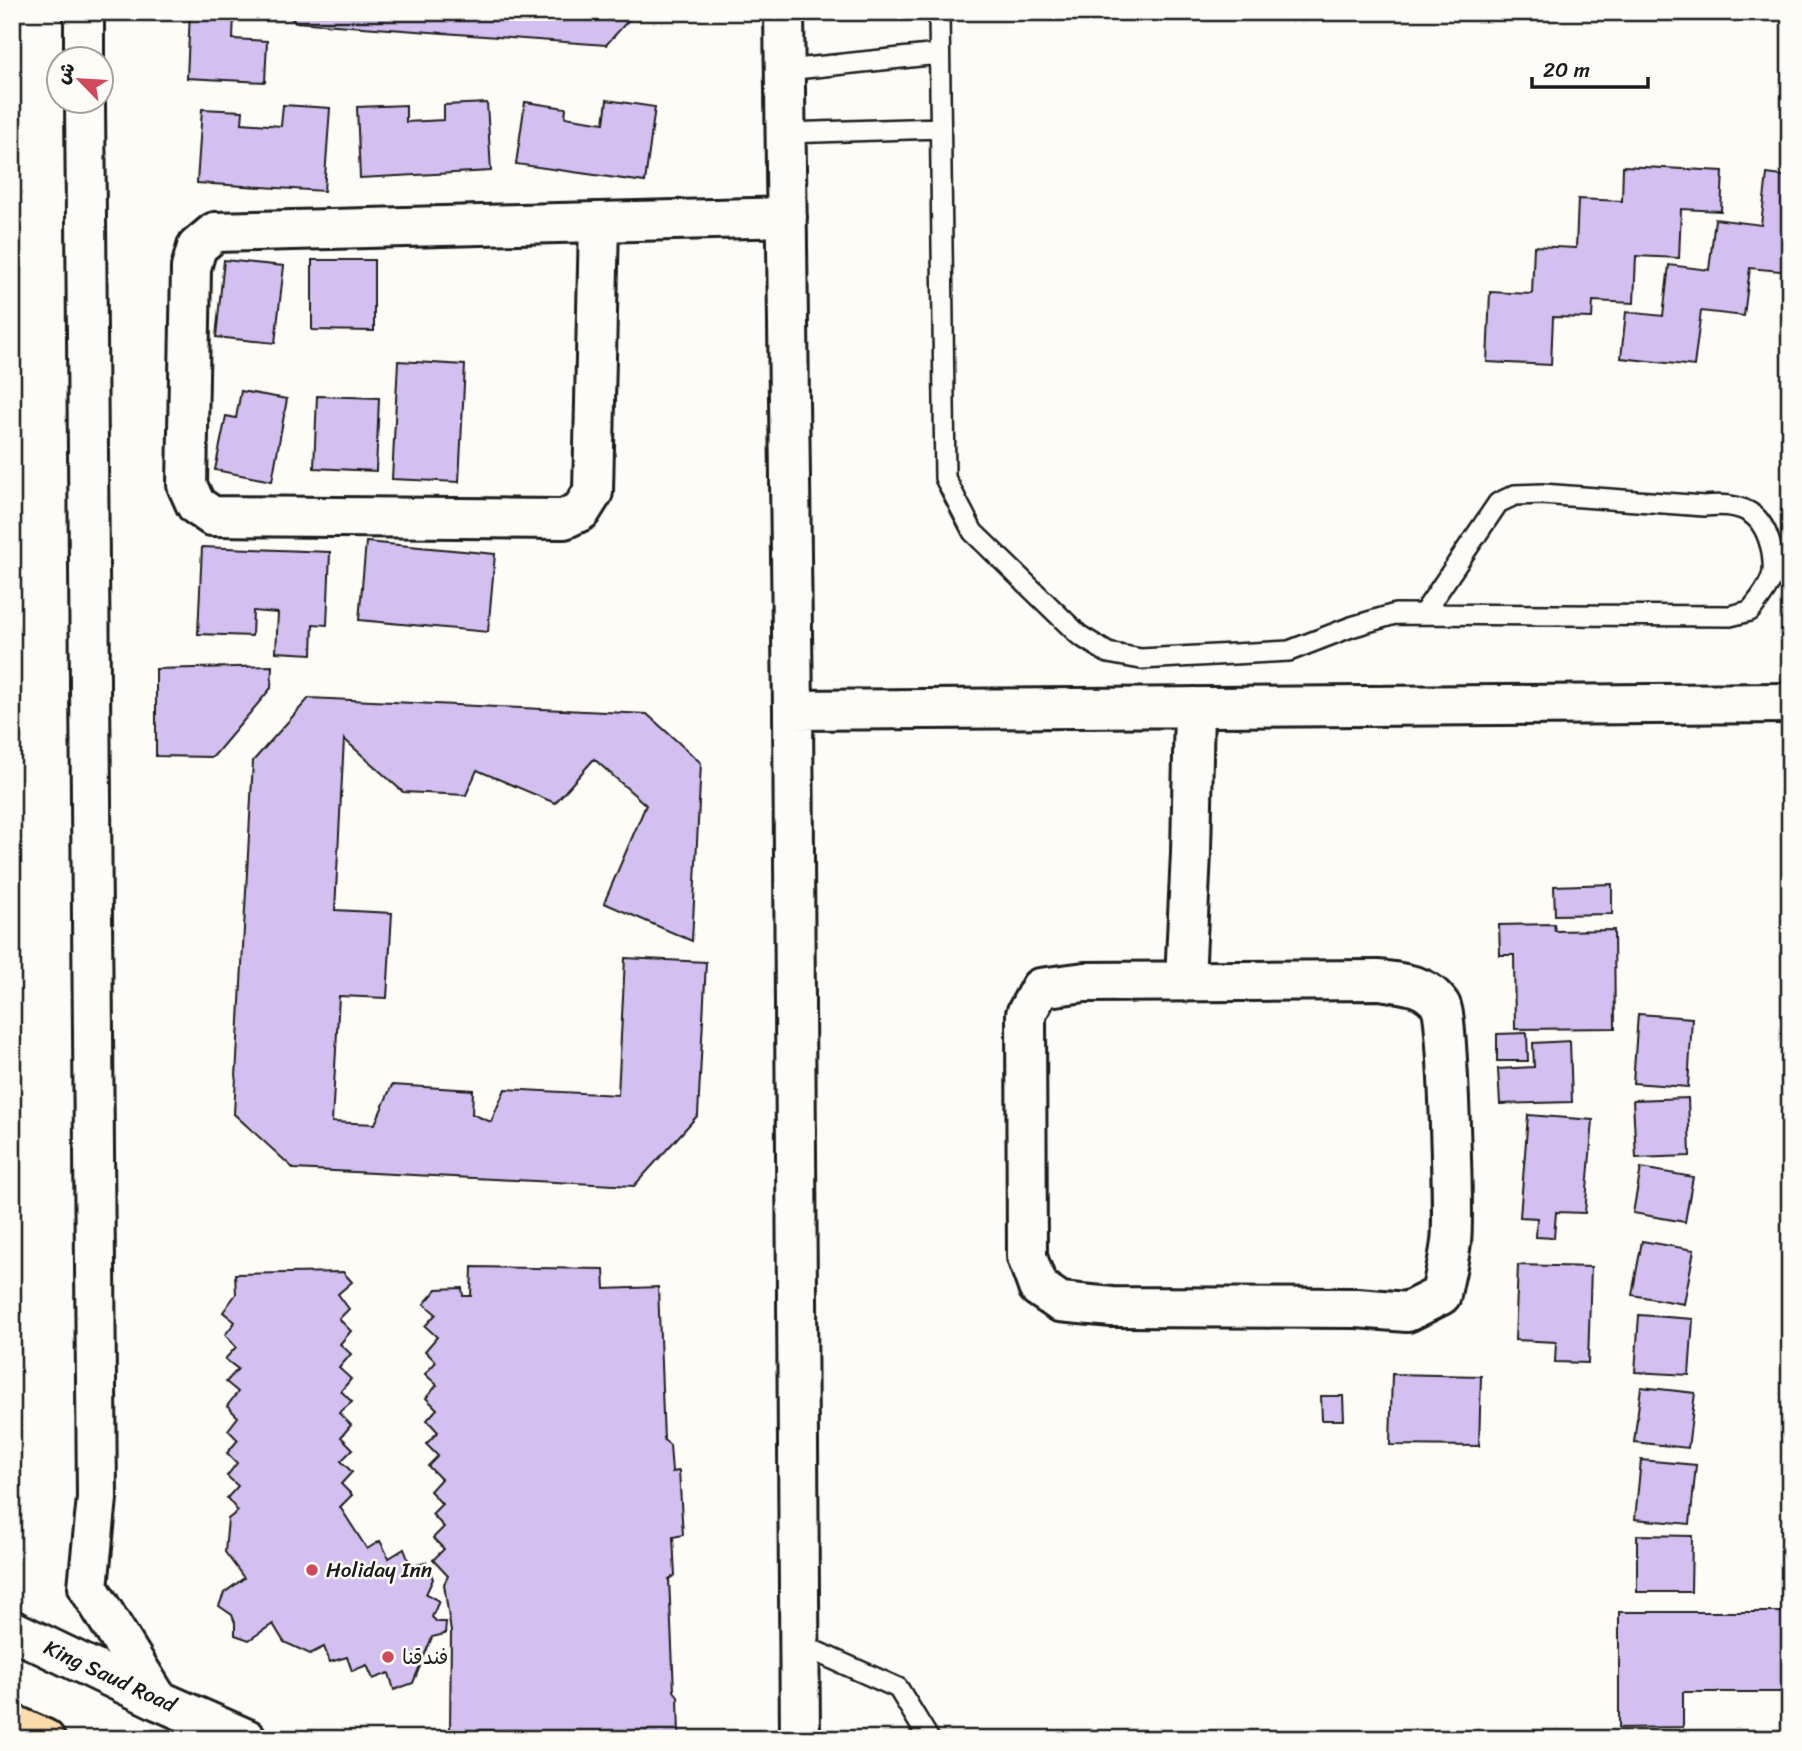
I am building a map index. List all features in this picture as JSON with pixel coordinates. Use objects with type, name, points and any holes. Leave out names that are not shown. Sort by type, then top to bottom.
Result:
[{"type":"main road","points":[[12,1724],[45,1739]]},
{"type":"street","points":[[84,12],[84,46]]},
{"type":"street","points":[[784,12],[793,710],[800,1739]]},
{"type":"street","points":[[85,116],[97,1498],[88,1587],[158,1700]]},
{"type":"street","points":[[598,222],[593,492],[581,511],[564,519],[212,516],[196,505],[187,485],[191,268],[197,247],[215,232],[787,217]]},
{"type":"street","points":[[793,710],[1790,703]]},
{"type":"street","points":[[1185,981],[1194,707]]},
{"type":"street","points":[[1379,980],[1414,985],[1433,996],[1443,1008],[1452,1240],[1441,1295],[1408,1312],[1357,1308],[1112,1307],[1060,1302],[1038,1287],[1027,1257],[1026,1014],[1040,988],[1085,982],[1185,981],[1379,980]]},
{"type":"street","name":"King Saud Road","points":[[12,1630],[247,1739]]},
{"type":"lane","points":[[939,12],[945,478],[973,532],[1079,635],[1108,653],[1141,659],[1289,650],[1395,614],[1730,616],[1750,611],[1772,578],[1774,563],[1770,543],[1759,518],[1726,504],[1704,506],[1542,494],[1515,495],[1498,503],[1423,614]]},
{"type":"lane","points":[[786,70],[939,54]]},
{"type":"lane","points":[[786,133],[940,128]]},
{"type":"lane","points":[[799,1644],[898,1688],[929,1739]]},
{"type":"building","points":[[190,12],[234,12],[233,39],[267,41],[265,82],[187,78]]},
{"type":"building","points":[[285,12],[636,12],[606,45],[295,22]]},
{"type":"building","points":[[607,100],[655,107],[645,182],[516,164],[525,102],[566,108],[565,117],[604,123]]},
{"type":"building","points":[[487,103],[491,171],[360,178],[357,107],[406,105],[406,122],[444,120],[444,105]]},
{"type":"building","points":[[283,105],[330,108],[324,191],[197,183],[202,109],[243,111],[242,123],[281,126]]},
{"type":"building","points":[[1623,166],[1723,171],[1721,211],[1681,209],[1679,258],[1636,256],[1634,303],[1593,301],[1592,318],[1553,317],[1551,365],[1487,362],[1490,292],[1532,294],[1534,246],[1576,248],[1578,199],[1622,201]]},
{"type":"building","points":[[1767,174],[1790,177],[1790,272],[1750,268],[1744,316],[1701,311],[1694,366],[1621,358],[1626,312],[1663,316],[1669,265],[1709,270],[1715,219],[1761,225]]},
{"type":"building","points":[[224,260],[284,266],[275,343],[216,337]]},
{"type":"building","points":[[312,260],[374,260],[374,331],[312,330]]},
{"type":"building","points":[[398,361],[465,365],[459,482],[392,479]]},
{"type":"building","points":[[241,391],[287,399],[272,481],[215,470],[226,416],[236,418]]},
{"type":"building","points":[[317,396],[379,398],[376,471],[314,468]]},
{"type":"building","points":[[366,542],[495,554],[488,632],[359,620]]},
{"type":"building","points":[[202,547],[330,552],[327,625],[313,624],[312,654],[276,652],[278,613],[253,611],[252,636],[198,634]]},
{"type":"building","points":[[1784,601],[1790,602],[1790,634],[1782,633]]},
{"type":"building","points":[[272,666],[271,688],[213,757],[156,756],[156,669]]},
{"type":"building","points":[[309,698],[647,714],[701,763],[692,941],[604,903],[646,805],[594,759],[555,803],[477,770],[466,795],[403,792],[344,739],[335,910],[392,913],[387,998],[339,996],[332,1122],[375,1124],[392,1085],[473,1090],[472,1114],[491,1122],[505,1089],[618,1095],[625,958],[706,962],[698,1115],[634,1186],[294,1169],[234,1114],[253,761]]},
{"type":"building","points":[[1612,884],[1612,914],[1555,915],[1554,886]]},
{"type":"building","points":[[1554,924],[1555,931],[1614,930],[1615,1028],[1515,1029],[1514,955],[1500,955],[1499,925]]},
{"type":"building","points":[[1638,1014],[1692,1018],[1688,1087],[1633,1083]]},
{"type":"building","points":[[1527,1033],[1528,1061],[1497,1061],[1497,1034]]},
{"type":"building","points":[[1570,1041],[1572,1102],[1500,1104],[1498,1069],[1534,1067],[1533,1043]]},
{"type":"building","points":[[1688,1098],[1690,1156],[1636,1158],[1633,1100]]},
{"type":"building","points":[[1528,1115],[1593,1120],[1585,1213],[1556,1212],[1554,1238],[1536,1237],[1537,1218],[1520,1217]]},
{"type":"building","points":[[1641,1168],[1693,1177],[1685,1222],[1633,1213]]},
{"type":"building","points":[[1642,1241],[1694,1250],[1684,1304],[1632,1295]]},
{"type":"building","points":[[1518,1265],[1591,1267],[1588,1363],[1555,1362],[1556,1342],[1515,1340]]},
{"type":"building","points":[[472,1267],[604,1269],[605,1289],[658,1287],[664,1440],[670,1445],[672,1472],[679,1471],[683,1535],[673,1537],[675,1575],[669,1579],[679,1739],[520,1739],[520,1730],[450,1731],[451,1632],[444,1584],[448,1576],[433,1560],[444,1549],[433,1538],[444,1527],[432,1514],[442,1504],[430,1491],[441,1479],[428,1466],[438,1456],[426,1444],[438,1432],[427,1420],[437,1409],[426,1398],[437,1385],[425,1374],[436,1362],[425,1351],[437,1337],[425,1326],[436,1314],[424,1304],[437,1289],[462,1288],[463,1296],[471,1296]]},
{"type":"building","points":[[343,1272],[352,1282],[338,1294],[349,1309],[339,1319],[351,1331],[340,1344],[351,1354],[339,1368],[351,1379],[341,1391],[352,1402],[339,1413],[351,1425],[341,1437],[353,1449],[341,1461],[352,1472],[341,1484],[352,1495],[340,1507],[367,1549],[380,1541],[389,1558],[404,1549],[411,1567],[426,1562],[433,1579],[426,1594],[439,1601],[432,1617],[437,1622],[446,1622],[445,1634],[432,1637],[413,1683],[394,1690],[389,1673],[373,1679],[367,1665],[352,1671],[347,1657],[330,1662],[324,1647],[310,1654],[284,1642],[273,1624],[249,1640],[235,1635],[232,1615],[219,1606],[224,1593],[244,1578],[225,1552],[228,1519],[238,1511],[227,1498],[238,1486],[227,1476],[237,1463],[227,1453],[238,1440],[228,1430],[238,1417],[227,1406],[238,1392],[226,1382],[238,1369],[225,1359],[236,1347],[225,1335],[235,1322],[223,1312],[236,1294],[235,1274]]},
{"type":"building","points":[[1639,1315],[1693,1319],[1689,1375],[1635,1372]]},
{"type":"building","points":[[1392,1374],[1481,1376],[1479,1446],[1390,1445]]},
{"type":"building","points":[[1641,1387],[1695,1393],[1688,1448],[1634,1442]]},
{"type":"building","points":[[1321,1396],[1343,1396],[1344,1420],[1322,1420]]},
{"type":"building","points":[[1641,1460],[1696,1465],[1690,1524],[1635,1519]]},
{"type":"building","points":[[1637,1535],[1692,1536],[1691,1592],[1637,1592]]},
{"type":"building","points":[[1619,1612],[1790,1612],[1790,1692],[1683,1692],[1683,1727],[1619,1728]]},
{"type":"place","name":"Holiday Inn","points":[[312,1570]]},
{"type":"place","name":"فندقنا","points":[[388,1657]]}]
